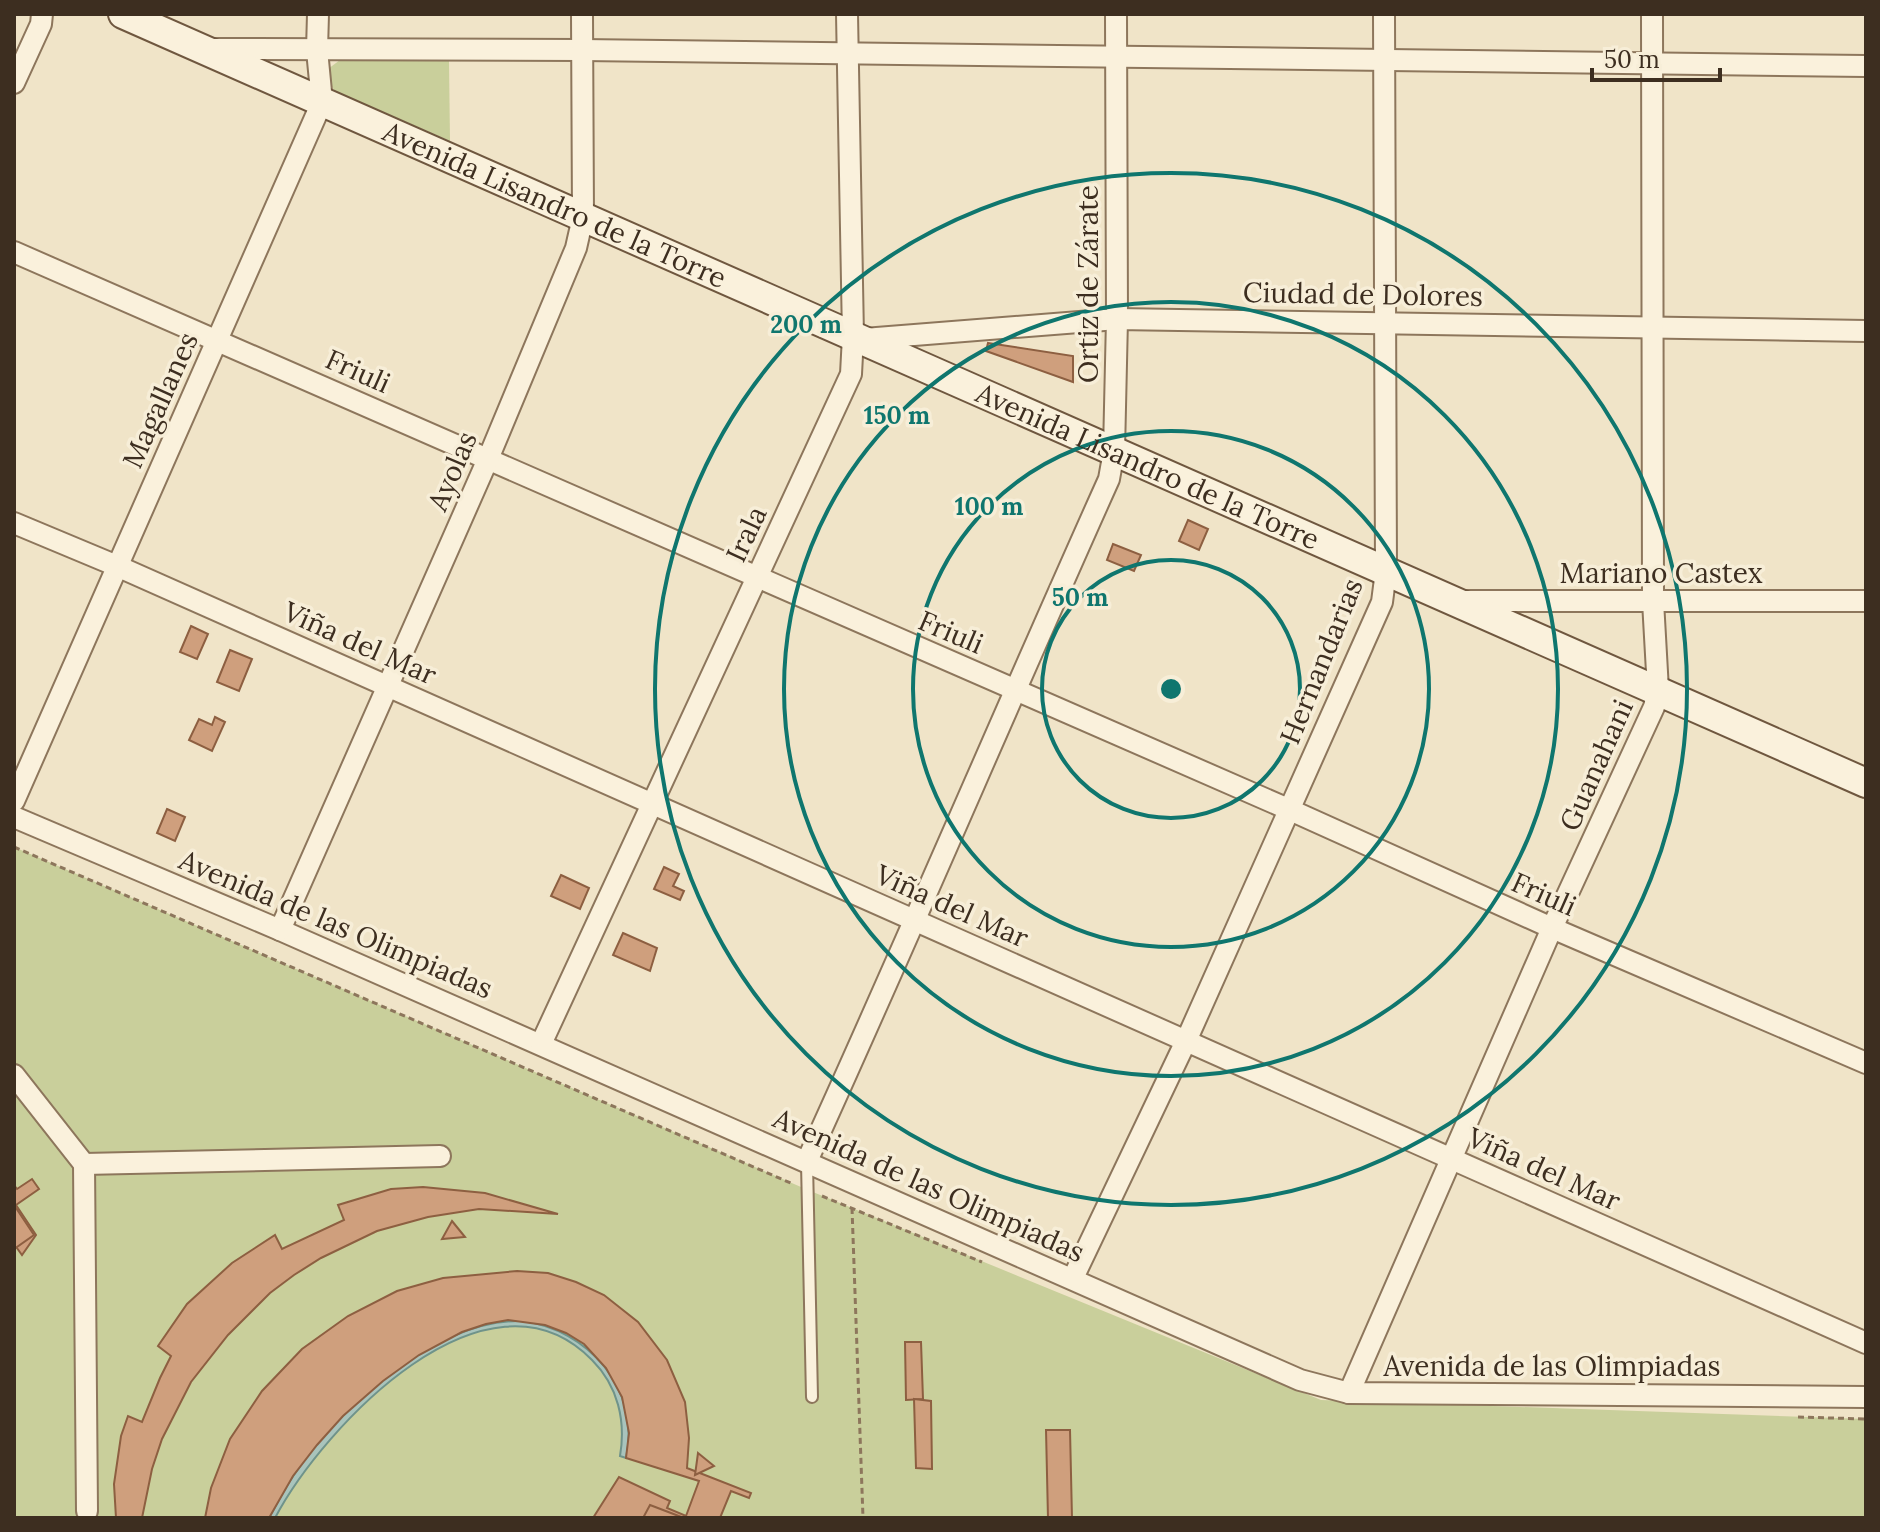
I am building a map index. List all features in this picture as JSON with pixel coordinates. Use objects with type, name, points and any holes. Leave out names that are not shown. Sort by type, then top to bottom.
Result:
[{"type":"street","points":[[14,83],[41,24],[42,14]]},
{"type":"street","name":"Avenida Lisandro de la Torre","points":[[123,14],[1866,783]]},
{"type":"street","name":"Magallanes","points":[[14,801],[322,102],[317,50],[318,14]]},
{"type":"street","name":"Ayolas","points":[[280,930],[488,459],[576,248],[583,217],[582,14]]},
{"type":"street","name":"Irala","points":[[541,1044],[851,374],[856,337],[847,14]]},
{"type":"street","name":"Ortiz de Zárate","points":[[807,1161],[916,921],[1014,690],[1109,479],[1114,451],[1117,319],[1116,14]]},
{"type":"street","name":"Hernandarias","points":[[1073,1278],[1186,1041],[1382,602],[1386,571],[1384,14]]},
{"type":"street","name":"Guanahani","points":[[1349,1393],[1552,928],[1654,707],[1658,690],[1653,601],[1652,14]]},
{"type":"street","points":[[203,49],[582,50],[1866,66]]},
{"type":"street","name":"Friuli","points":[[14,252],[1866,1063]]},
{"type":"street","name":"Ciudad de Dolores","points":[[856,337],[1117,319],[1866,331]]},
{"type":"street","name":"Viña del Mar","points":[[14,523],[1866,1343]]},
{"type":"street","name":"Mariano Castex","points":[[1455,601],[1866,601]]},
{"type":"street","name":"Avenida de las Olimpiadas","points":[[14,817],[541,1044],[1300,1380],[1349,1393],[1866,1397]]},
{"type":"street","points":[[14,1075],[84,1164],[87,1511]]},
{"type":"street","points":[[84,1164],[440,1156]]},
{"type":"lane","points":[[807,1161],[812,1397]]},
{"type":"path","points":[[14,847],[808,1190],[995,1267]]},
{"type":"path","points":[[852,1208],[863,1518]]},
{"type":"green space","points":[[340,60],[449,61],[450,141],[335,91],[329,83],[328,69]]},
{"type":"green space","points":[[14,847],[808,1190],[1321,1400],[1866,1419],[1866,1518],[14,1518]]},
{"type":"water","points":[[522,1321],[546,1326],[568,1336],[588,1350],[604,1367],[617,1386],[625,1409],[629,1433],[626,1458],[620,1456],[621,1417],[614,1393],[592,1360],[550,1332],[505,1327],[458,1339],[412,1365],[369,1400],[330,1440],[298,1481],[275,1518],[269,1518],[290,1480],[313,1449],[363,1396],[393,1372],[424,1351],[457,1335],[490,1324]]},
{"type":"building","points":[[988,343],[1073,356],[1073,382],[986,351]]},
{"type":"building","points":[[1188,520],[1208,529],[1199,550],[1179,541]]},
{"type":"building","points":[[1113,544],[1141,555],[1134,571],[1107,560]]},
{"type":"building","points":[[191,626],[208,634],[197,659],[180,652]]},
{"type":"building","points":[[230,650],[252,659],[239,691],[217,682]]},
{"type":"building","points":[[215,717],[225,722],[212,751],[189,740],[199,719],[212,725]]},
{"type":"building","points":[[167,809],[185,817],[175,841],[157,833]]},
{"type":"building","points":[[664,867],[679,874],[673,886],[684,891],[680,900],[654,889]]},
{"type":"building","points":[[561,875],[589,888],[580,909],[551,896]]},
{"type":"building","points":[[623,933],[657,948],[650,971],[613,955]]},
{"type":"building","points":[[32,1179],[39,1189],[16,1205],[36,1235],[22,1255],[14,1244],[14,1185],[17,1189]]},
{"type":"building","points":[[423,1187],[485,1193],[558,1214],[479,1209],[428,1217],[377,1231],[294,1275],[270,1293],[228,1335],[191,1382],[162,1439],[142,1518],[116,1518],[114,1484],[121,1436],[128,1416],[142,1422],[171,1356],[158,1346],[187,1304],[232,1263],[275,1235],[282,1249],[344,1220],[338,1205],[391,1189]]},
{"type":"building","points":[[14,1205],[34,1235],[14,1249]]},
{"type":"building","points":[[452,1221],[465,1237],[442,1239]]},
{"type":"building","points":[[517,1271],[548,1273],[576,1282],[604,1295],[638,1322],[667,1360],[685,1402],[689,1438],[687,1468],[751,1493],[749,1498],[731,1491],[720,1518],[593,1518],[619,1477],[670,1501],[667,1508],[686,1516],[699,1481],[626,1458],[629,1433],[622,1397],[606,1368],[584,1344],[545,1325],[508,1320],[462,1332],[419,1355],[383,1381],[343,1416],[317,1445],[293,1476],[269,1518],[205,1518],[211,1488],[230,1439],[262,1391],[302,1349],[348,1316],[397,1291],[443,1278]]},
{"type":"building","points":[[905,1342],[921,1342],[923,1399],[906,1400]]},
{"type":"building","points":[[914,1399],[931,1401],[932,1469],[916,1468]]},
{"type":"building","points":[[1046,1430],[1070,1430],[1072,1518],[1048,1518]]},
{"type":"building","points":[[698,1453],[714,1466],[695,1475]]},
{"type":"building","points":[[650,1505],[684,1518],[643,1518]]}]
